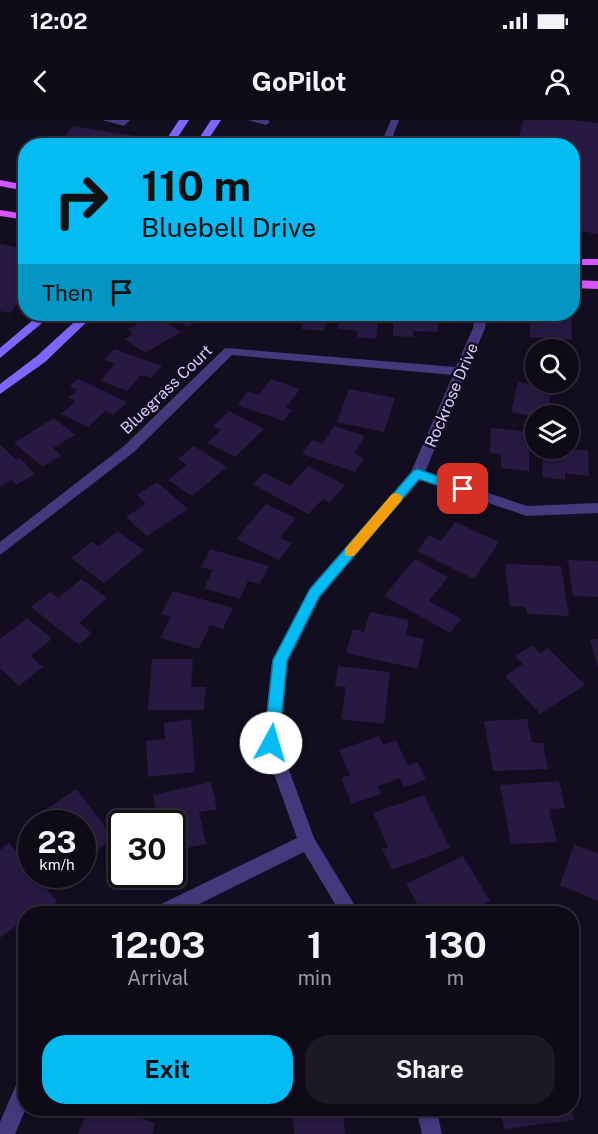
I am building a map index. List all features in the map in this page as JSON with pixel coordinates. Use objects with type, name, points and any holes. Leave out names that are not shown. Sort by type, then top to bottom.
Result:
[{"type":"main road","points":[[173,138],[184,120]]},
{"type":"main road","points":[[204,138],[216,120]]},
{"type":"main road","points":[[0,183],[18,186]]},
{"type":"main road","points":[[0,213],[18,216]]},
{"type":"main road","points":[[580,261],[598,262]]},
{"type":"main road","points":[[580,284],[598,285]]},
{"type":"main road","points":[[0,354],[39,321]]},
{"type":"main road","points":[[0,390],[41,359],[82,321]]},
{"type":"street","name":"Rockrose Drive","points":[[346,906],[307,842],[271,743],[280,660],[315,593],[417,474],[480,321]]},
{"type":"street","name":"Bluegrass Court","points":[[0,550],[129,449],[229,351],[460,372]]},
{"type":"street","points":[[417,474],[527,511],[598,508]]},
{"type":"street","points":[[175,906],[307,842]]},
{"type":"street","points":[[5,1134],[18,1104]]},
{"type":"street","points":[[428,1116],[432,1134]]},
{"type":"lane","points":[[106,120],[124,123],[126,120]]},
{"type":"lane","points":[[252,120],[266,122]]},
{"type":"lane","points":[[387,138],[395,120]]},
{"type":"building","points":[[523,120],[571,120],[598,123],[598,234],[580,231],[580,138],[519,138]]},
{"type":"building","points":[[73,126],[135,136],[134,138],[63,138]]},
{"type":"building","points":[[0,244],[18,247],[18,303],[10,313],[0,311]]},
{"type":"building","points":[[141,321],[164,321],[181,332],[145,353],[125,339],[133,334],[127,329]]},
{"type":"building","points":[[180,321],[200,321],[186,327]]},
{"type":"building","points":[[303,321],[326,321],[324,331],[301,329]]},
{"type":"building","points":[[339,321],[378,321],[376,339],[357,337],[358,331],[337,329]]},
{"type":"building","points":[[393,321],[438,321],[438,332],[413,331],[413,337],[393,336]]},
{"type":"building","points":[[530,321],[571,321],[572,339],[530,337]]},
{"type":"building","points":[[114,349],[162,366],[151,378],[141,375],[127,391],[100,381],[115,364],[104,360]]},
{"type":"building","points":[[78,379],[127,402],[113,415],[105,411],[88,427],[61,414],[76,401],[68,398],[77,390],[70,386]]},
{"type":"building","points":[[271,379],[300,389],[286,408],[292,410],[283,421],[238,405],[248,391],[259,395]]},
{"type":"building","points":[[518,382],[525,383],[525,393],[551,393],[548,405],[525,405],[525,415],[511,412]]},
{"type":"building","points":[[349,389],[395,398],[384,432],[337,422]]},
{"type":"building","points":[[229,411],[264,429],[235,457],[207,443],[221,430],[213,426]]},
{"type":"building","points":[[54,418],[75,435],[53,448],[61,455],[43,467],[14,443]]},
{"type":"building","points":[[334,426],[365,436],[354,454],[364,458],[355,472],[302,454],[312,440],[322,444]]},
{"type":"building","points":[[491,428],[524,431],[525,459],[529,459],[529,471],[501,468],[501,454],[490,453]]},
{"type":"building","points":[[0,444],[16,460],[20,458],[35,474],[16,485],[12,480],[0,487]]},
{"type":"building","points":[[194,446],[227,467],[192,496],[168,480],[187,465],[178,459]]},
{"type":"building","points":[[579,450],[588,450],[589,476],[565,473],[565,480],[542,477],[543,459],[579,459]]},
{"type":"building","points":[[308,466],[345,485],[329,503],[323,499],[308,514],[252,484],[264,473],[290,486]]},
{"type":"building","points":[[157,482],[188,509],[147,536],[126,517],[146,504],[137,495]]},
{"type":"building","points":[[266,504],[296,518],[280,538],[292,543],[279,560],[236,539]]},
{"type":"building","points":[[455,522],[499,542],[474,579],[417,551],[429,535],[441,541]]},
{"type":"building","points":[[117,531],[144,550],[104,583],[71,558],[92,542],[99,546]]},
{"type":"building","points":[[210,549],[269,566],[260,584],[248,581],[240,599],[204,588],[213,570],[201,567]]},
{"type":"building","points":[[415,559],[448,577],[429,601],[461,619],[450,633],[384,596]]},
{"type":"building","points":[[568,560],[598,561],[598,597],[573,596]]},
{"type":"building","points":[[505,564],[561,566],[569,616],[527,614],[526,607],[510,606]]},
{"type":"building","points":[[81,579],[107,598],[79,623],[92,633],[79,645],[31,607],[50,592],[58,598]]},
{"type":"building","points":[[173,591],[233,608],[223,629],[210,625],[199,649],[160,638],[171,617],[161,614]]},
{"type":"building","points":[[370,612],[409,620],[406,635],[424,639],[418,669],[346,653],[353,629],[364,632]]},
{"type":"building","points":[[27,618],[52,639],[30,656],[43,667],[19,686],[0,668],[0,639]]},
{"type":"building","points":[[598,639],[598,666],[597,666],[590,640]]},
{"type":"building","points":[[532,645],[540,653],[548,648],[585,685],[540,714],[505,676],[523,664],[515,656]]},
{"type":"building","points":[[152,659],[193,659],[191,687],[206,687],[204,710],[148,710]]},
{"type":"building","points":[[338,666],[390,672],[384,724],[341,719],[346,687],[335,686]]},
{"type":"building","points":[[191,719],[195,772],[148,777],[146,741],[165,739],[164,723]]},
{"type":"building","points":[[527,719],[532,743],[543,743],[548,769],[493,771],[484,721]]},
{"type":"building","points":[[379,736],[383,745],[396,740],[408,766],[418,762],[426,780],[404,787],[400,778],[378,786],[381,794],[352,804],[341,778],[350,775],[339,750]]},
{"type":"building","points":[[559,781],[565,808],[549,809],[557,842],[511,844],[500,785]]},
{"type":"building","points":[[211,782],[217,809],[199,812],[206,844],[186,848],[186,810],[156,810],[153,795]]},
{"type":"building","points":[[76,789],[92,810],[45,810]]},
{"type":"building","points":[[424,795],[450,848],[392,870],[382,849],[388,847],[373,813]]},
{"type":"building","points":[[96,815],[108,830],[108,842],[96,851]]},
{"type":"building","points":[[9,843],[18,854],[18,888],[46,888],[57,902],[53,906],[18,906],[18,924],[0,938],[0,850]]},
{"type":"building","points":[[574,844],[598,854],[598,901],[560,885]]},
{"type":"building","points":[[463,856],[490,901],[481,906],[418,906],[406,884]]},
{"type":"building","points":[[85,1116],[135,1116],[155,1123],[152,1134],[78,1134]]},
{"type":"building","points":[[343,1116],[345,1134],[294,1134],[293,1118]]},
{"type":"building","points":[[502,1116],[573,1116],[574,1120],[504,1129]]},
{"type":"slow traffic","points":[[349,553],[397,497]]},
{"type":"route","points":[[271,743],[280,660],[315,593],[417,474],[463,489]]}]
